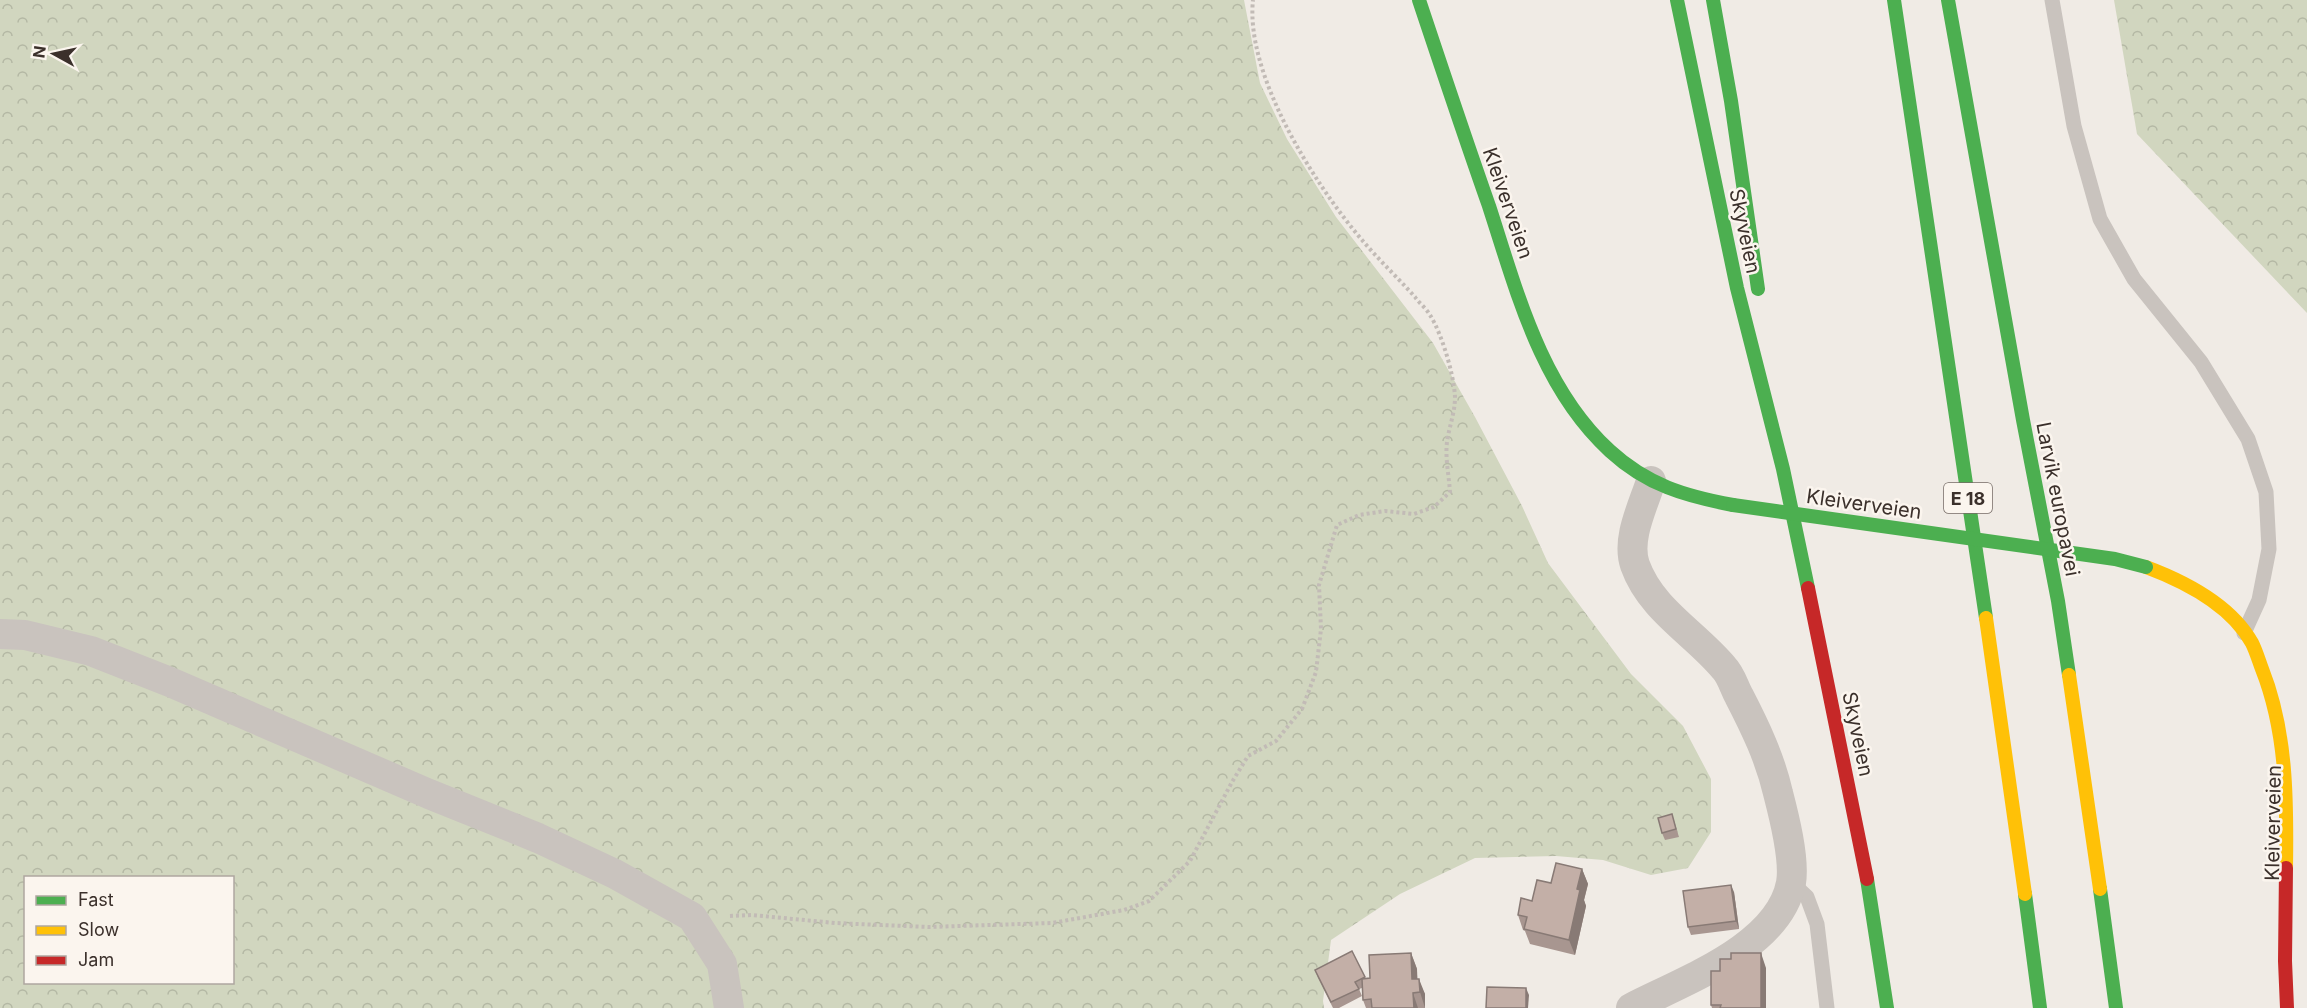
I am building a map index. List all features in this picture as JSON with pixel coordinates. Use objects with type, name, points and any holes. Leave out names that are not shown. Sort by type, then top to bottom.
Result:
[{"type":"main road","name":"Kleiverveien","points":[[1419,0],[1531,332],[1556,382],[1586,428],[1623,462],[1651,481],[1690,497],[2115,560],[2146,567],[2175,577],[2206,594],[2244,633],[2267,664],[2280,696],[2293,740],[2297,793],[2295,854],[2286,935],[2287,1008]]},
{"type":"main road","name":"Skyveien","points":[[1677,0],[1737,288],[1783,469],[1867,878],[1887,1008]]},
{"type":"main road","name":"Skyveien","points":[[1713,0],[1731,101],[1761,307]]},
{"type":"main road","name":"E 18","points":[[1894,0],[2012,793],[2040,1008]]},
{"type":"main road","name":"Larvik europavei","points":[[1948,0],[2023,420],[2058,600],[2088,796],[2116,1008]]},
{"type":"main road","name":"Skyveien","points":[[1766,342],[1783,469]]},
{"type":"street","points":[[1631,1008],[1709,968],[1749,944],[1780,912],[1791,882],[1788,835],[1774,775],[1760,736],[1725,669],[1657,604],[1635,564],[1634,538],[1651,481]]},
{"type":"street","points":[[0,634],[25,635],[91,651],[170,682],[429,794],[538,838],[615,874],[692,916],[722,964],[729,1008]]},
{"type":"lane","points":[[2052,0],[2074,126],[2100,219],[2134,279],[2201,362],[2248,439],[2266,492],[2269,549],[2259,600],[2244,633]]},
{"type":"lane","points":[[1791,882],[1807,897],[1817,924],[1827,1008]]},
{"type":"path","points":[[692,916],[752,915],[835,923],[950,926],[1052,923],[1124,910],[1149,901],[1190,861],[1248,756],[1276,741],[1302,710],[1316,672],[1321,629],[1319,585],[1337,525],[1359,515],[1385,511],[1414,514],[1434,507],[1450,492],[1448,442],[1455,396],[1448,362],[1439,337],[1430,315],[1362,240],[1319,185],[1292,140],[1266,78],[1254,35],[1253,0]]},
{"type":"green space","points":[[0,0],[1244,0],[1260,83],[1287,139],[1336,217],[1433,343],[1522,506],[1548,563],[1631,674],[1683,726],[1711,779],[1711,832],[1688,868],[1651,875],[1603,860],[1556,856],[1475,858],[1400,894],[1331,940],[1324,1008],[0,1008]]},
{"type":"green space","points":[[2114,0],[2307,0],[2307,313],[2137,134]]},
{"type":"building","points":[[1672,814],[1676,829],[1662,833],[1658,818]]},
{"type":"building","points":[[1556,863],[1582,869],[1577,889],[1580,890],[1569,940],[1524,929],[1527,917],[1518,915],[1521,898],[1532,901],[1537,880],[1551,883]]},
{"type":"building","points":[[1731,885],[1736,921],[1688,927],[1683,891]]},
{"type":"building","points":[[1352,951],[1365,977],[1355,982],[1359,989],[1331,1002],[1315,970]]},
{"type":"building","points":[[1411,953],[1412,979],[1419,979],[1420,992],[1413,993],[1414,1008],[1372,1008],[1371,999],[1363,1000],[1362,979],[1370,978],[1369,955]]},
{"type":"building","points":[[1731,953],[1761,953],[1761,1008],[1720,1008],[1721,1005],[1711,1005],[1711,971],[1720,971],[1720,959],[1731,959]]},
{"type":"building","points":[[1487,987],[1526,988],[1526,1008],[1486,1008]]},
{"type":"traffic: fast","points":[[1419,0],[1521,305],[1534,337],[1566,398],[1586,426],[1610,451],[1638,473],[1683,493],[1733,505]]},
{"type":"traffic: fast","points":[[1677,0],[1737,288],[1783,469],[1808,588]]},
{"type":"traffic: fast","points":[[1713,0],[1731,101],[1758,289]]},
{"type":"traffic: fast","points":[[1894,0],[1986,618]]},
{"type":"traffic: fast","points":[[1948,0],[2023,420],[2058,601],[2069,675]]},
{"type":"traffic: fast","points":[[1733,505],[2115,559],[2146,567]]},
{"type":"traffic: fast","points":[[1867,879],[1887,1008]]},
{"type":"traffic: fast","points":[[2100,889],[2116,1008]]},
{"type":"traffic: fast","points":[[2025,894],[2040,1008]]},
{"type":"traffic: slow","points":[[2146,567],[2192,588],[2220,606],[2243,629],[2253,646],[2270,693],[2281,742],[2285,792],[2286,868]]},
{"type":"traffic: slow","points":[[1986,618],[2025,894]]},
{"type":"traffic: slow","points":[[2069,675],[2100,889]]},
{"type":"traffic: jam","points":[[1808,588],[1867,879]]},
{"type":"traffic: jam","points":[[2286,868],[2287,1008]]}]
